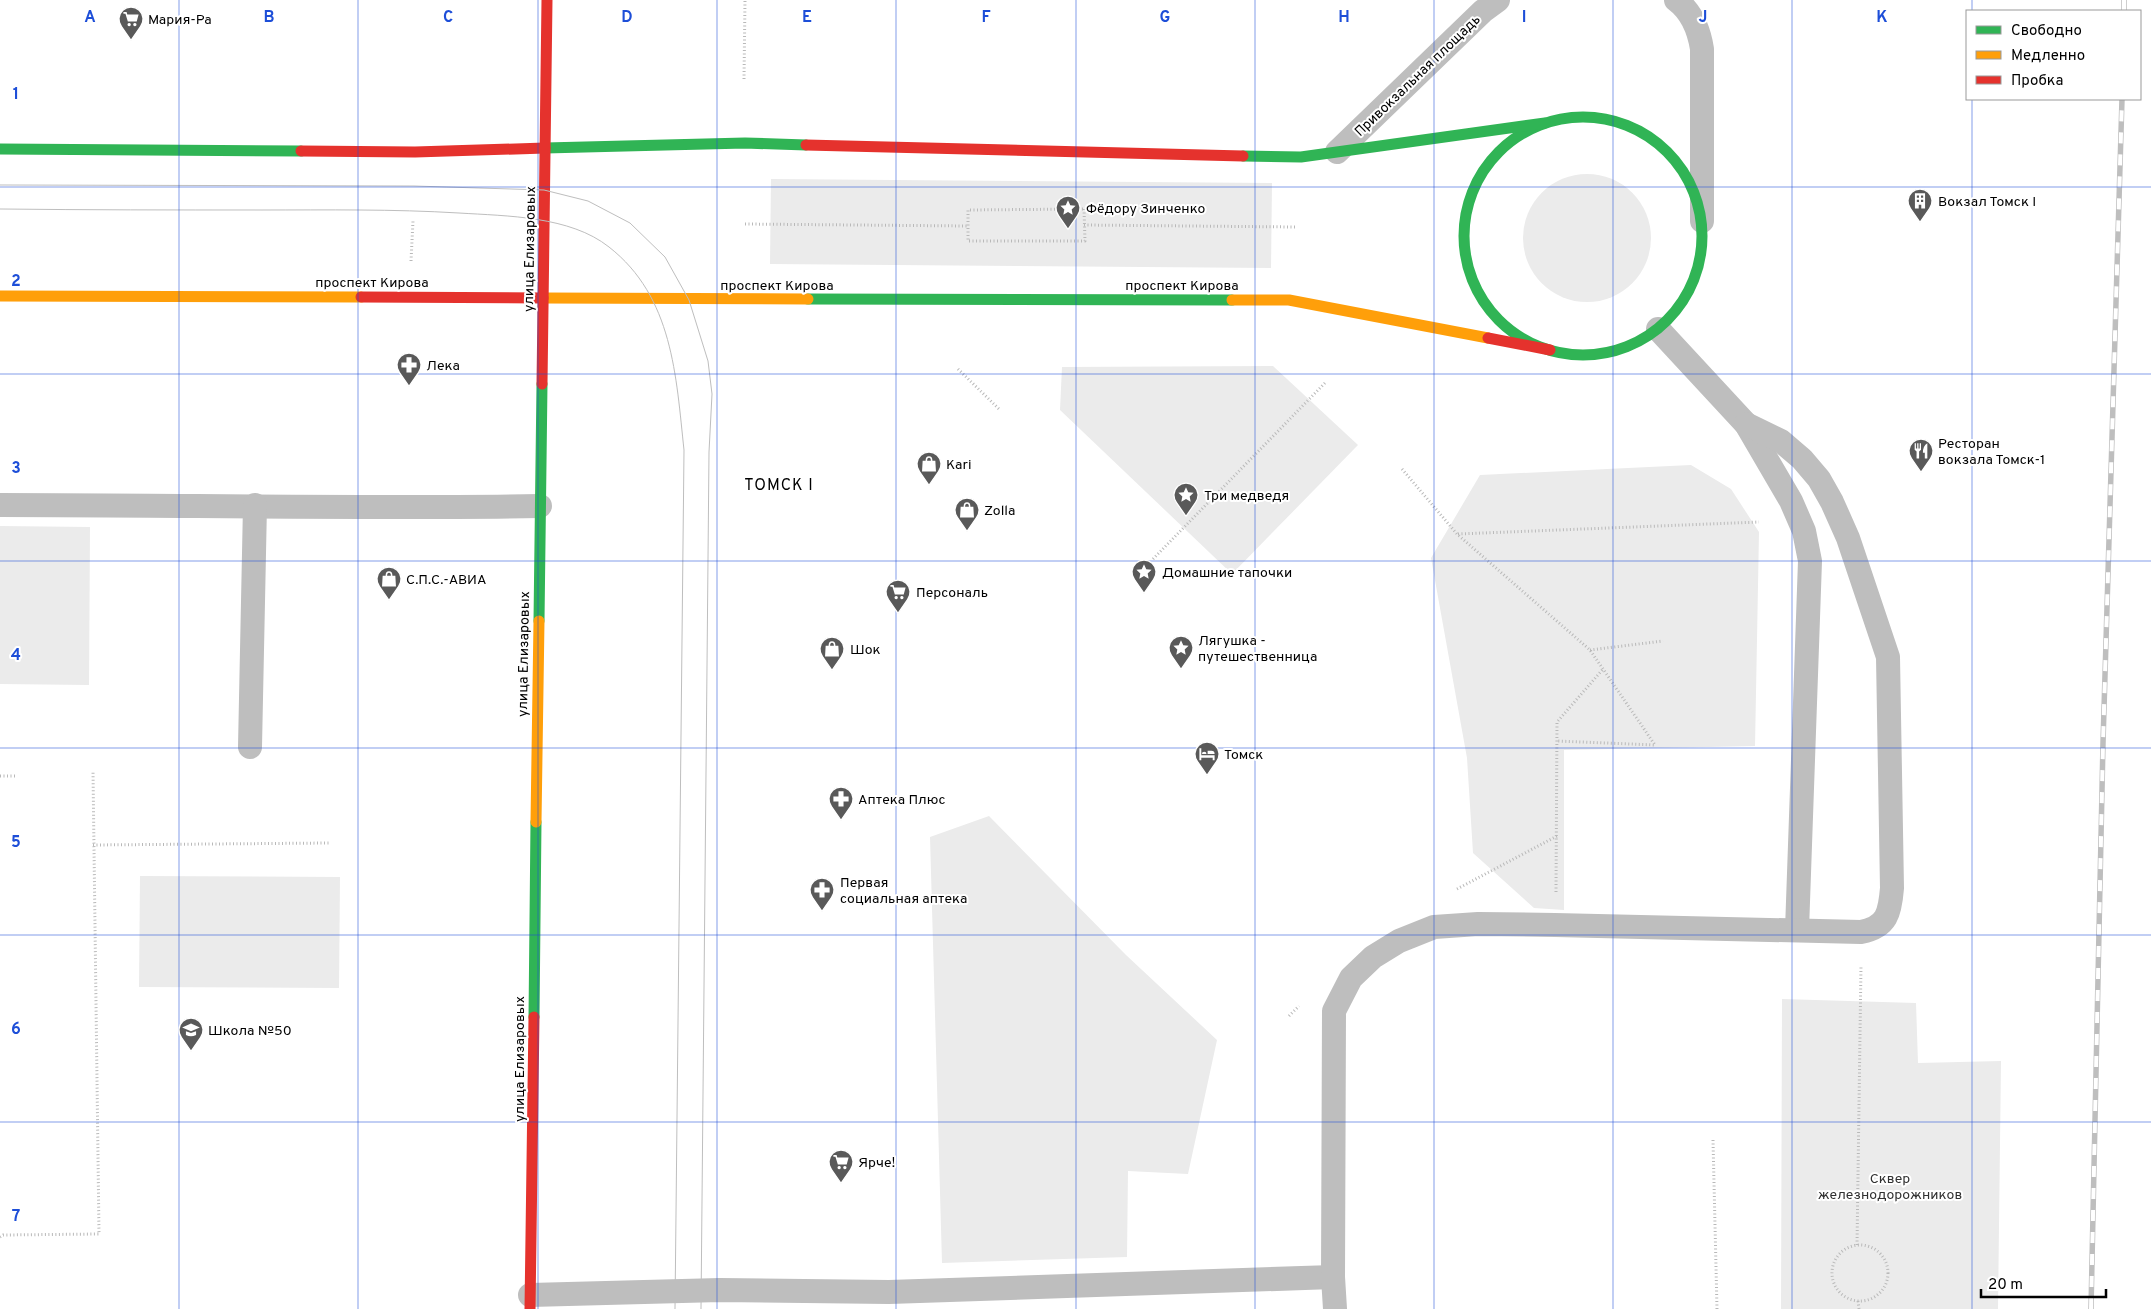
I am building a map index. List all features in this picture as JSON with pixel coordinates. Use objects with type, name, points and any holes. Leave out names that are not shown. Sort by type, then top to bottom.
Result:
[{"type":"main road","name":"улица Елизаровых","points":[[530,1302],[547,0]]},
{"type":"main road","points":[[0,149],[415,152],[745,143],[1301,157],[1545,123],[1575,117],[1605,118],[1634,128],[1652,138],[1668,152],[1679,165],[1694,192],[1702,221],[1701,251],[1694,280],[1680,305],[1658,329],[1642,340],[1625,348],[1588,355],[1550,350],[1515,334],[1487,306],[1475,286],[1467,263],[1464,238],[1468,208],[1477,182],[1492,160],[1512,140],[1545,123]]},
{"type":"main road","name":"проспект Кирова","points":[[0,296],[1289,300],[1550,350]]},
{"type":"lane","name":"Привокзальная площадь","points":[[1337,152],[1483,11],[1498,0]]},
{"type":"lane","points":[[1676,0],[1688,12],[1695,24],[1702,49],[1702,221]]},
{"type":"lane","points":[[1658,329],[1746,424],[1790,501],[1804,531],[1810,561],[1797,930]]},
{"type":"lane","points":[[1335,1309],[1333,1277],[1334,1011],[1351,978],[1373,957],[1399,941],[1434,927],[1478,924],[1860,932],[1874,929],[1884,920],[1890,906],[1892,888],[1888,657],[1848,538],[1832,502],[1819,479],[1802,459],[1781,441],[1746,424]]},
{"type":"lane","points":[[0,505],[255,505],[413,508],[540,506]]},
{"type":"lane","points":[[250,747],[255,505]]},
{"type":"lane","points":[[530,1302],[720,1290],[889,1292],[1333,1277]]},
{"type":"path","points":[[744,0],[744,79]]},
{"type":"path","points":[[1084,209],[1084,241],[968,241],[968,226],[968,210],[1084,209]]},
{"type":"path","points":[[411,262],[413,221]]},
{"type":"path","points":[[745,224],[968,226]]},
{"type":"path","points":[[1084,225],[1295,227]]},
{"type":"path","points":[[958,369],[999,409]]},
{"type":"path","points":[[1153,559],[1325,383]]},
{"type":"path","points":[[1402,469],[1457,534],[1590,650],[1604,668],[1655,746],[1557,741]]},
{"type":"path","points":[[1457,534],[1759,522]]},
{"type":"path","points":[[1590,650],[1663,641]]},
{"type":"path","points":[[1555,925],[1558,836],[1557,722],[1604,668]]},
{"type":"path","points":[[0,1237],[3,1235],[99,1234],[93,771]]},
{"type":"path","points":[[0,776],[16,776]]},
{"type":"path","points":[[93,845],[329,844]]},
{"type":"path","points":[[1856,1245],[1860,932]]},
{"type":"path","points":[[1713,1140],[1717,1309]]},
{"type":"path","points":[[1856,1245],[1875,1249],[1882,1255],[1888,1273],[1882,1290],[1866,1300],[1858,1301],[1848,1299],[1841,1293],[1835,1286],[1832,1278],[1835,1260],[1840,1252],[1856,1245]]},
{"type":"path","points":[[1858,1301],[1859,1309]]},
{"type":"green space","points":[[1587,174],[1611,179],[1632,193],[1646,214],[1651,238],[1646,262],[1632,283],[1611,297],[1587,302],[1563,297],[1542,283],[1528,262],[1523,238],[1528,214],[1542,193],[1563,179]]},
{"type":"green space","points":[[771,179],[1272,183],[1271,268],[770,264]]},
{"type":"green space","points":[[1273,366],[1358,445],[1232,574],[1060,410],[1062,367]]},
{"type":"green space","points":[[1691,465],[1731,489],[1759,532],[1755,746],[1564,750],[1564,910],[1534,908],[1473,853],[1467,758],[1431,558],[1480,475]]},
{"type":"green space","points":[[0,526],[90,527],[89,685],[0,684]]},
{"type":"green space","points":[[989,816],[1126,955],[1217,1040],[1188,1174],[1128,1171],[1127,1257],[942,1263],[930,837]]},
{"type":"green space","points":[[140,876],[340,877],[339,988],[139,987]]},
{"type":"green space","name":"Сквер железнодорожников","points":[[1782,999],[1916,1003],[1918,1063],[2001,1061],[1998,1309],[1781,1309]]},
{"type":"tram line","points":[[0,185],[414,186],[544,190],[588,201],[630,223],[665,257],[689,300],[708,361],[712,394],[709,452],[701,1309]]},
{"type":"tram line","points":[[0,209],[385,210],[517,217],[557,223],[593,237],[609,247],[630,267],[647,289],[659,314],[674,366],[684,450],[675,1309]]},
{"type":"railway","points":[[2124,0],[2124,10]]},
{"type":"railway","points":[[2091,1309],[2103,743],[2122,100]]},
{"type":"traffic: fast","points":[[1583,117],[1606,119],[1628,126],[1649,137],[1667,152],[1682,170],[1693,191],[1700,213],[1702,236],[1700,259],[1693,281],[1682,302],[1667,320],[1649,335],[1628,346],[1606,353],[1583,355],[1560,353],[1538,346],[1517,335],[1499,320],[1484,302],[1473,281],[1466,259],[1464,236],[1466,213],[1473,191],[1484,170],[1499,152],[1517,137],[1538,126],[1560,119],[1583,117]]},
{"type":"traffic: fast","points":[[1243,156],[1301,157],[1545,123]]},
{"type":"traffic: fast","points":[[545,148],[745,143],[806,145]]},
{"type":"traffic: fast","points":[[0,149],[301,151]]},
{"type":"traffic: fast","points":[[808,299],[1232,300]]},
{"type":"traffic: fast","points":[[539,621],[542,384]]},
{"type":"traffic: fast","points":[[534,1017],[536,822]]},
{"type":"traffic: slow","points":[[0,296],[361,297]]},
{"type":"traffic: slow","points":[[543,298],[808,299]]},
{"type":"traffic: slow","points":[[1232,300],[1289,300],[1488,338]]},
{"type":"traffic: slow","points":[[536,822],[539,621]]},
{"type":"traffic: jam","points":[[542,384],[547,0]]},
{"type":"traffic: jam","points":[[806,145],[1243,156]]},
{"type":"traffic: jam","points":[[301,151],[415,152],[545,148]]},
{"type":"traffic: jam","points":[[361,297],[543,298]]},
{"type":"traffic: jam","points":[[1488,338],[1550,350]]},
{"type":"traffic: jam","points":[[530,1309],[534,1017]]},
{"type":"place","name":"Мария-Ра","points":[[131,40]]},
{"type":"place","name":"Вокзал Томск I","points":[[1920,222]]},
{"type":"place","name":"Фёдору Зинченко","points":[[1068,229]]},
{"type":"place","name":"Лека","points":[[409,386]]},
{"type":"place","name":"Ресторан вокзала Томск-1","points":[[1921,472]]},
{"type":"place","name":"Kari","points":[[929,485]]},
{"type":"place","name":"Три медведя","points":[[1186,516]]},
{"type":"place","name":"Zolla","points":[[967,531]]},
{"type":"place","name":"Домашние тапочки","points":[[1144,593]]},
{"type":"place","name":"С.П.С.-АВИА","points":[[389,600]]},
{"type":"place","name":"Персональ","points":[[898,613]]},
{"type":"place","name":"Лягушка - путешественница","points":[[1181,669]]},
{"type":"place","name":"Шок","points":[[832,670]]},
{"type":"place","name":"Томск","points":[[1207,775]]},
{"type":"place","name":"Аптека Плюс","points":[[841,820]]},
{"type":"place","name":"Первая социальная аптека","points":[[822,911]]},
{"type":"place","name":"Школа №50","points":[[191,1051]]},
{"type":"place","name":"Ярче!","points":[[841,1183]]},
{"type":"district","name":"ТОМСК I","points":[[779,484]]}]
